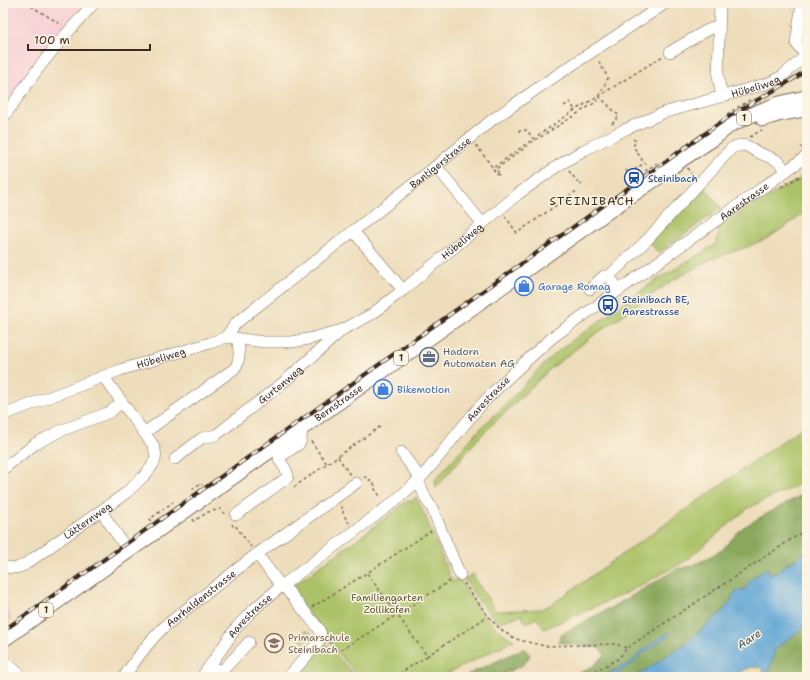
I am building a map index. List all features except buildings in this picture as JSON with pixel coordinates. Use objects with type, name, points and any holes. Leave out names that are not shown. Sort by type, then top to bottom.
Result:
[{"type":"main road","name":"Bernstrasse","points":[[3,640],[610,210],[713,139],[730,125],[749,115],[778,104],[807,96]]},
{"type":"main road","name":"Bernstrasse","points":[[713,139],[763,119],[779,114],[807,109]]},
{"type":"street","points":[[3,118],[42,64],[94,3]]},
{"type":"street","name":"Bantigerstrasse","points":[[226,337],[236,323],[503,112],[666,3]]},
{"type":"street","points":[[802,3],[800,24],[796,40],[798,46],[806,55]]},
{"type":"street","points":[[718,6],[718,77],[722,96]]},
{"type":"street","points":[[670,52],[719,25]]},
{"type":"street","name":"Hübeliweg","points":[[3,415],[138,364],[226,337],[238,340],[264,342],[292,342],[342,330],[372,314],[528,187],[563,163],[605,138],[663,113],[769,83],[782,76],[806,55]]},
{"type":"street","points":[[590,289],[604,276],[609,276],[648,239],[702,182],[727,152],[736,146],[745,145],[776,160],[785,171]]},
{"type":"street","name":"Aarestrasse","points":[[202,677],[236,628],[250,613],[282,586],[388,506],[419,479],[482,404],[516,369],[553,337],[807,156]]},
{"type":"street","points":[[436,166],[482,224]]},
{"type":"street","points":[[353,231],[403,290]]},
{"type":"street","points":[[609,276],[619,290]]},
{"type":"street","name":"Gurtenweg","points":[[175,459],[202,438],[216,435],[285,381],[342,330]]},
{"type":"street","points":[[104,376],[144,432],[234,370],[240,358],[238,340]]},
{"type":"street","points":[[3,469],[35,444],[60,431],[110,412],[122,402]]},
{"type":"street","points":[[231,519],[288,477],[287,471],[279,459],[299,444],[301,440],[302,428]]},
{"type":"street","name":"Lätternweg","points":[[3,566],[19,568],[23,566],[126,493],[151,468],[154,462],[155,452],[153,445],[144,432]]},
{"type":"street","points":[[401,452],[419,479],[460,575]]},
{"type":"street","name":"Aarhaldenstrasse","points":[[124,677],[156,635],[254,550],[361,480]]},
{"type":"street","points":[[100,511],[122,542]]},
{"type":"street","points":[[254,550],[320,632],[321,636],[318,643],[289,676]]},
{"type":"street","points":[[210,666],[219,670],[224,669],[249,642]]},
{"type":"street","points":[[3,660],[23,677]]},
{"type":"path","points":[[26,3],[62,25],[60,29]]},
{"type":"path","points":[[3,31],[8,30]]},
{"type":"path","points":[[471,138],[498,176],[500,174],[496,169],[534,140],[596,102],[608,78],[592,52]]},
{"type":"path","points":[[493,168],[532,138],[670,52]]},
{"type":"path","points":[[599,96],[619,116],[602,133],[605,138]]},
{"type":"path","points":[[564,106],[570,102],[575,110]]},
{"type":"path","points":[[745,145],[750,137],[763,128],[763,119]]},
{"type":"path","points":[[518,131],[527,130],[532,138]]},
{"type":"path","points":[[626,170],[629,174],[645,163],[633,146],[636,141],[633,139]]},
{"type":"path","points":[[563,163],[580,185],[582,183]]},
{"type":"path","points":[[645,171],[657,163]]},
{"type":"path","points":[[689,171],[694,177]]},
{"type":"path","points":[[799,177],[807,173]]},
{"type":"path","points":[[500,210],[517,233],[578,190]]},
{"type":"path","points":[[294,487],[381,426]]},
{"type":"path","points":[[302,428],[327,464]]},
{"type":"path","points":[[338,457],[361,480],[376,486],[375,489],[388,506]]},
{"type":"path","points":[[192,489],[200,483],[202,485]]},
{"type":"path","points":[[152,521],[150,519],[173,502]]},
{"type":"path","points":[[193,518],[194,521],[208,512],[221,509],[231,519],[233,526],[235,525],[254,550]]},
{"type":"path","points":[[344,511],[343,514],[355,530]]},
{"type":"path","points":[[310,609],[440,526]]},
{"type":"path","points":[[584,677],[618,659],[627,648],[807,529]]},
{"type":"path","points":[[367,573],[427,656]]},
{"type":"path","points":[[320,632],[338,652],[460,575],[469,590],[493,622],[501,630],[514,638],[545,646],[616,644],[627,648]]},
{"type":"path","points":[[394,677],[485,618]]},
{"type":"shaded area","points":[[3,3],[94,3],[3,118]]},
{"type":"shaded area","points":[[3,603],[12,618],[3,624]]},
{"type":"green space","points":[[807,176],[807,211],[768,238],[711,259],[672,281],[590,338],[549,370],[492,425],[436,488],[435,480],[477,432],[558,351],[653,282],[715,245],[719,233],[717,229],[761,201]]},
{"type":"green space","points":[[703,185],[721,208],[658,253],[650,242]]},
{"type":"green space","points":[[807,424],[807,480],[747,509],[684,562],[626,593],[544,629],[537,618],[526,623],[521,615],[498,623],[477,599],[464,579],[473,574],[496,611],[541,609],[552,604]]},
{"type":"green space","points":[[807,492],[807,551],[788,563],[775,574],[771,574],[767,568],[748,587],[733,594],[731,601],[722,612],[686,643],[635,677],[573,677],[593,666],[605,655],[599,648],[558,642],[562,634],[677,569],[694,565],[722,550],[742,528]]},
{"type":"green space","name":"Familiengarten Zollikofen","points":[[416,497],[452,582],[459,578],[470,596],[489,621],[505,635],[514,640],[441,677],[359,677],[325,637],[327,635],[289,589],[394,512],[408,500],[410,502]]},
{"type":"green space","points":[[807,625],[807,677],[762,677],[771,665],[774,650]]},
{"type":"green space","points":[[305,630],[312,634],[304,643],[301,640],[303,637],[301,635]]},
{"type":"green space","points":[[323,640],[356,677],[292,677]]},
{"type":"green space","points":[[522,649],[527,650],[530,656],[523,665],[497,677],[463,677]]},
{"type":"sand","points":[[762,662],[768,672],[762,677],[722,677]]},
{"type":"water","name":"Aare","points":[[807,551],[807,625],[774,650],[771,665],[762,677],[760,677],[763,672],[761,667],[753,667],[729,677],[635,677],[686,643],[722,612],[731,601],[733,594],[748,587],[749,581],[767,568],[771,574],[775,574],[782,569],[783,566]]},
{"type":"water","points":[[668,632],[671,634],[641,655],[634,663],[611,677],[603,677],[620,667],[629,664],[641,652]]},
{"type":"railway","points":[[3,631],[727,118],[807,70]]},
{"type":"place","name":"Steinibach","points":[[634,178]]},
{"type":"place","name":"Garage Romag","points":[[524,286]]},
{"type":"place","name":"Steinibach BE, Aarestrasse","points":[[608,305]]},
{"type":"place","name":"Hadorn Automaten AG","points":[[429,357]]},
{"type":"place","name":"Bikemotion","points":[[383,389]]},
{"type":"place","name":"Primarschule Steinibach","points":[[274,643]]},
{"type":"district","name":"STEINIBACH","points":[[592,201]]}]
